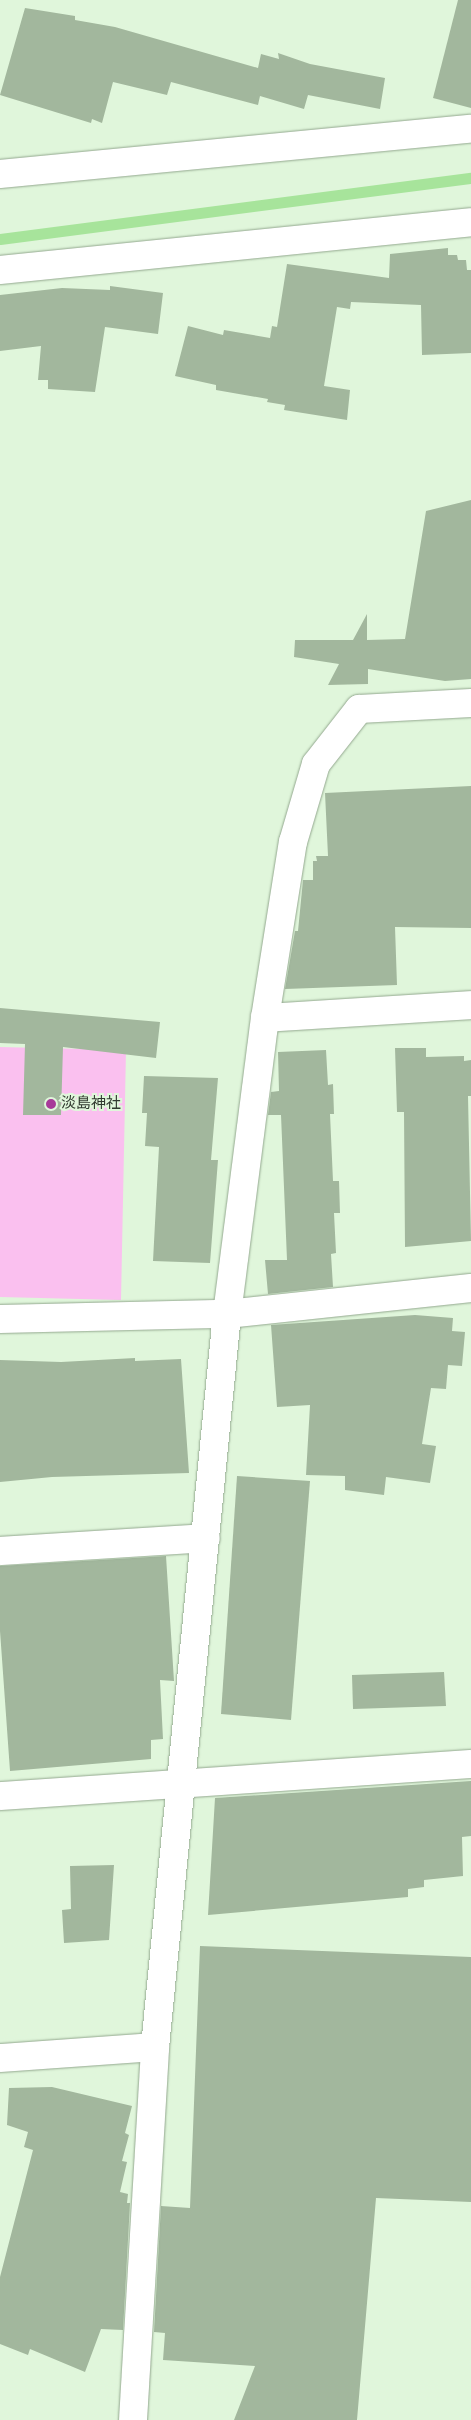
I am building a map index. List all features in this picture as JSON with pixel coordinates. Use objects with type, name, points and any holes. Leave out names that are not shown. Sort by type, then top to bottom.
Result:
[{"type":"street","points":[[0,174],[471,129]]},
{"type":"street","points":[[0,270],[471,222]]},
{"type":"street","points":[[133,2420],[155,2047],[227,1314],[265,1018],[293,842],[316,764],[358,709],[471,703]]},
{"type":"street","points":[[265,1018],[471,1005]]},
{"type":"street","points":[[0,1319],[227,1314],[471,1288]]},
{"type":"street","points":[[0,1551],[206,1538]]},
{"type":"street","points":[[0,1796],[471,1764]]},
{"type":"street","points":[[0,2058],[155,2047]]},
{"type":"shaded area","points":[[0,1047],[126,1050],[121,1300],[0,1297]]},
{"type":"building","points":[[458,0],[471,0],[471,108],[433,98]]},
{"type":"building","points":[[25,8],[75,16],[75,20],[115,27],[258,68],[261,54],[279,59],[278,53],[310,64],[385,78],[380,109],[308,95],[304,109],[260,96],[258,105],[171,82],[167,95],[113,82],[102,123],[92,119],[91,123],[0,95]]},
{"type":"building","points":[[448,248],[448,255],[457,255],[458,260],[466,260],[467,270],[471,270],[471,353],[422,355],[421,305],[351,302],[350,309],[337,307],[324,386],[350,390],[347,420],[284,410],[285,405],[267,402],[268,399],[216,390],[216,385],[175,376],[188,326],[223,335],[224,330],[270,338],[272,326],[277,327],[287,264],[389,278],[390,254]]},
{"type":"building","points":[[110,286],[163,293],[158,334],[105,327],[95,392],[48,389],[48,380],[38,380],[41,346],[0,351],[0,295],[62,288],[110,290]]},
{"type":"building","points":[[471,500],[471,679],[445,681],[368,669],[368,684],[328,685],[339,664],[294,657],[295,640],[353,640],[367,614],[367,640],[405,639],[426,511]]},
{"type":"building","points":[[471,786],[471,928],[395,927],[397,985],[285,989],[295,931],[298,931],[303,880],[313,880],[313,861],[317,861],[316,856],[328,856],[325,793]]},
{"type":"building","points":[[0,1008],[160,1022],[156,1058],[63,1047],[61,1115],[23,1115],[25,1044],[0,1043]]},
{"type":"building","points":[[395,1048],[426,1048],[426,1057],[464,1056],[464,1061],[471,1060],[471,1096],[468,1096],[471,1241],[405,1247],[404,1112],[397,1112]]},
{"type":"building","points":[[326,1050],[328,1085],[333,1084],[334,1114],[330,1114],[333,1181],[339,1181],[340,1213],[334,1213],[336,1253],[331,1254],[333,1287],[268,1294],[265,1260],[287,1260],[281,1115],[268,1115],[271,1092],[279,1091],[278,1052]]},
{"type":"building","points":[[144,1076],[218,1078],[211,1160],[218,1160],[210,1263],[153,1261],[159,1147],[145,1146],[147,1113],[142,1113]]},
{"type":"building","points":[[415,1315],[453,1318],[452,1331],[465,1332],[462,1366],[448,1365],[446,1389],[431,1388],[422,1444],[436,1446],[430,1483],[386,1477],[384,1495],[345,1490],[345,1476],[306,1475],[310,1405],[277,1407],[271,1325]]},
{"type":"building","points":[[135,1358],[135,1361],[181,1359],[189,1473],[52,1477],[0,1482],[0,1360],[61,1362]]},
{"type":"building","points":[[237,1476],[310,1481],[291,1720],[221,1714]]},
{"type":"building","points":[[166,1556],[174,1681],[160,1680],[163,1739],[151,1740],[151,1759],[10,1771],[0,1631],[0,1566]]},
{"type":"building","points":[[444,1672],[446,1706],[353,1709],[352,1675]]},
{"type":"building","points":[[471,1781],[471,1836],[462,1837],[463,1876],[424,1880],[424,1887],[408,1889],[408,1897],[208,1915],[215,1798]]},
{"type":"building","points":[[114,1865],[109,1940],[64,1943],[62,1910],[71,1909],[70,1866]]},
{"type":"building","points":[[200,1946],[471,1957],[471,2202],[376,2198],[357,2420],[234,2420],[255,2366],[163,2360],[165,2333],[154,2332],[161,2206],[190,2208]]},
{"type":"building","points":[[52,2087],[132,2106],[125,2133],[129,2135],[122,2161],[127,2162],[120,2192],[128,2194],[127,2203],[130,2203],[123,2330],[101,2329],[85,2372],[30,2349],[28,2355],[0,2344],[0,2277],[33,2150],[24,2147],[28,2132],[7,2125],[9,2088]]},
{"type":"waterway","points":[[0,239],[471,178]]},
{"type":"place","name":"淡島神社","points":[[51,1104]]}]
